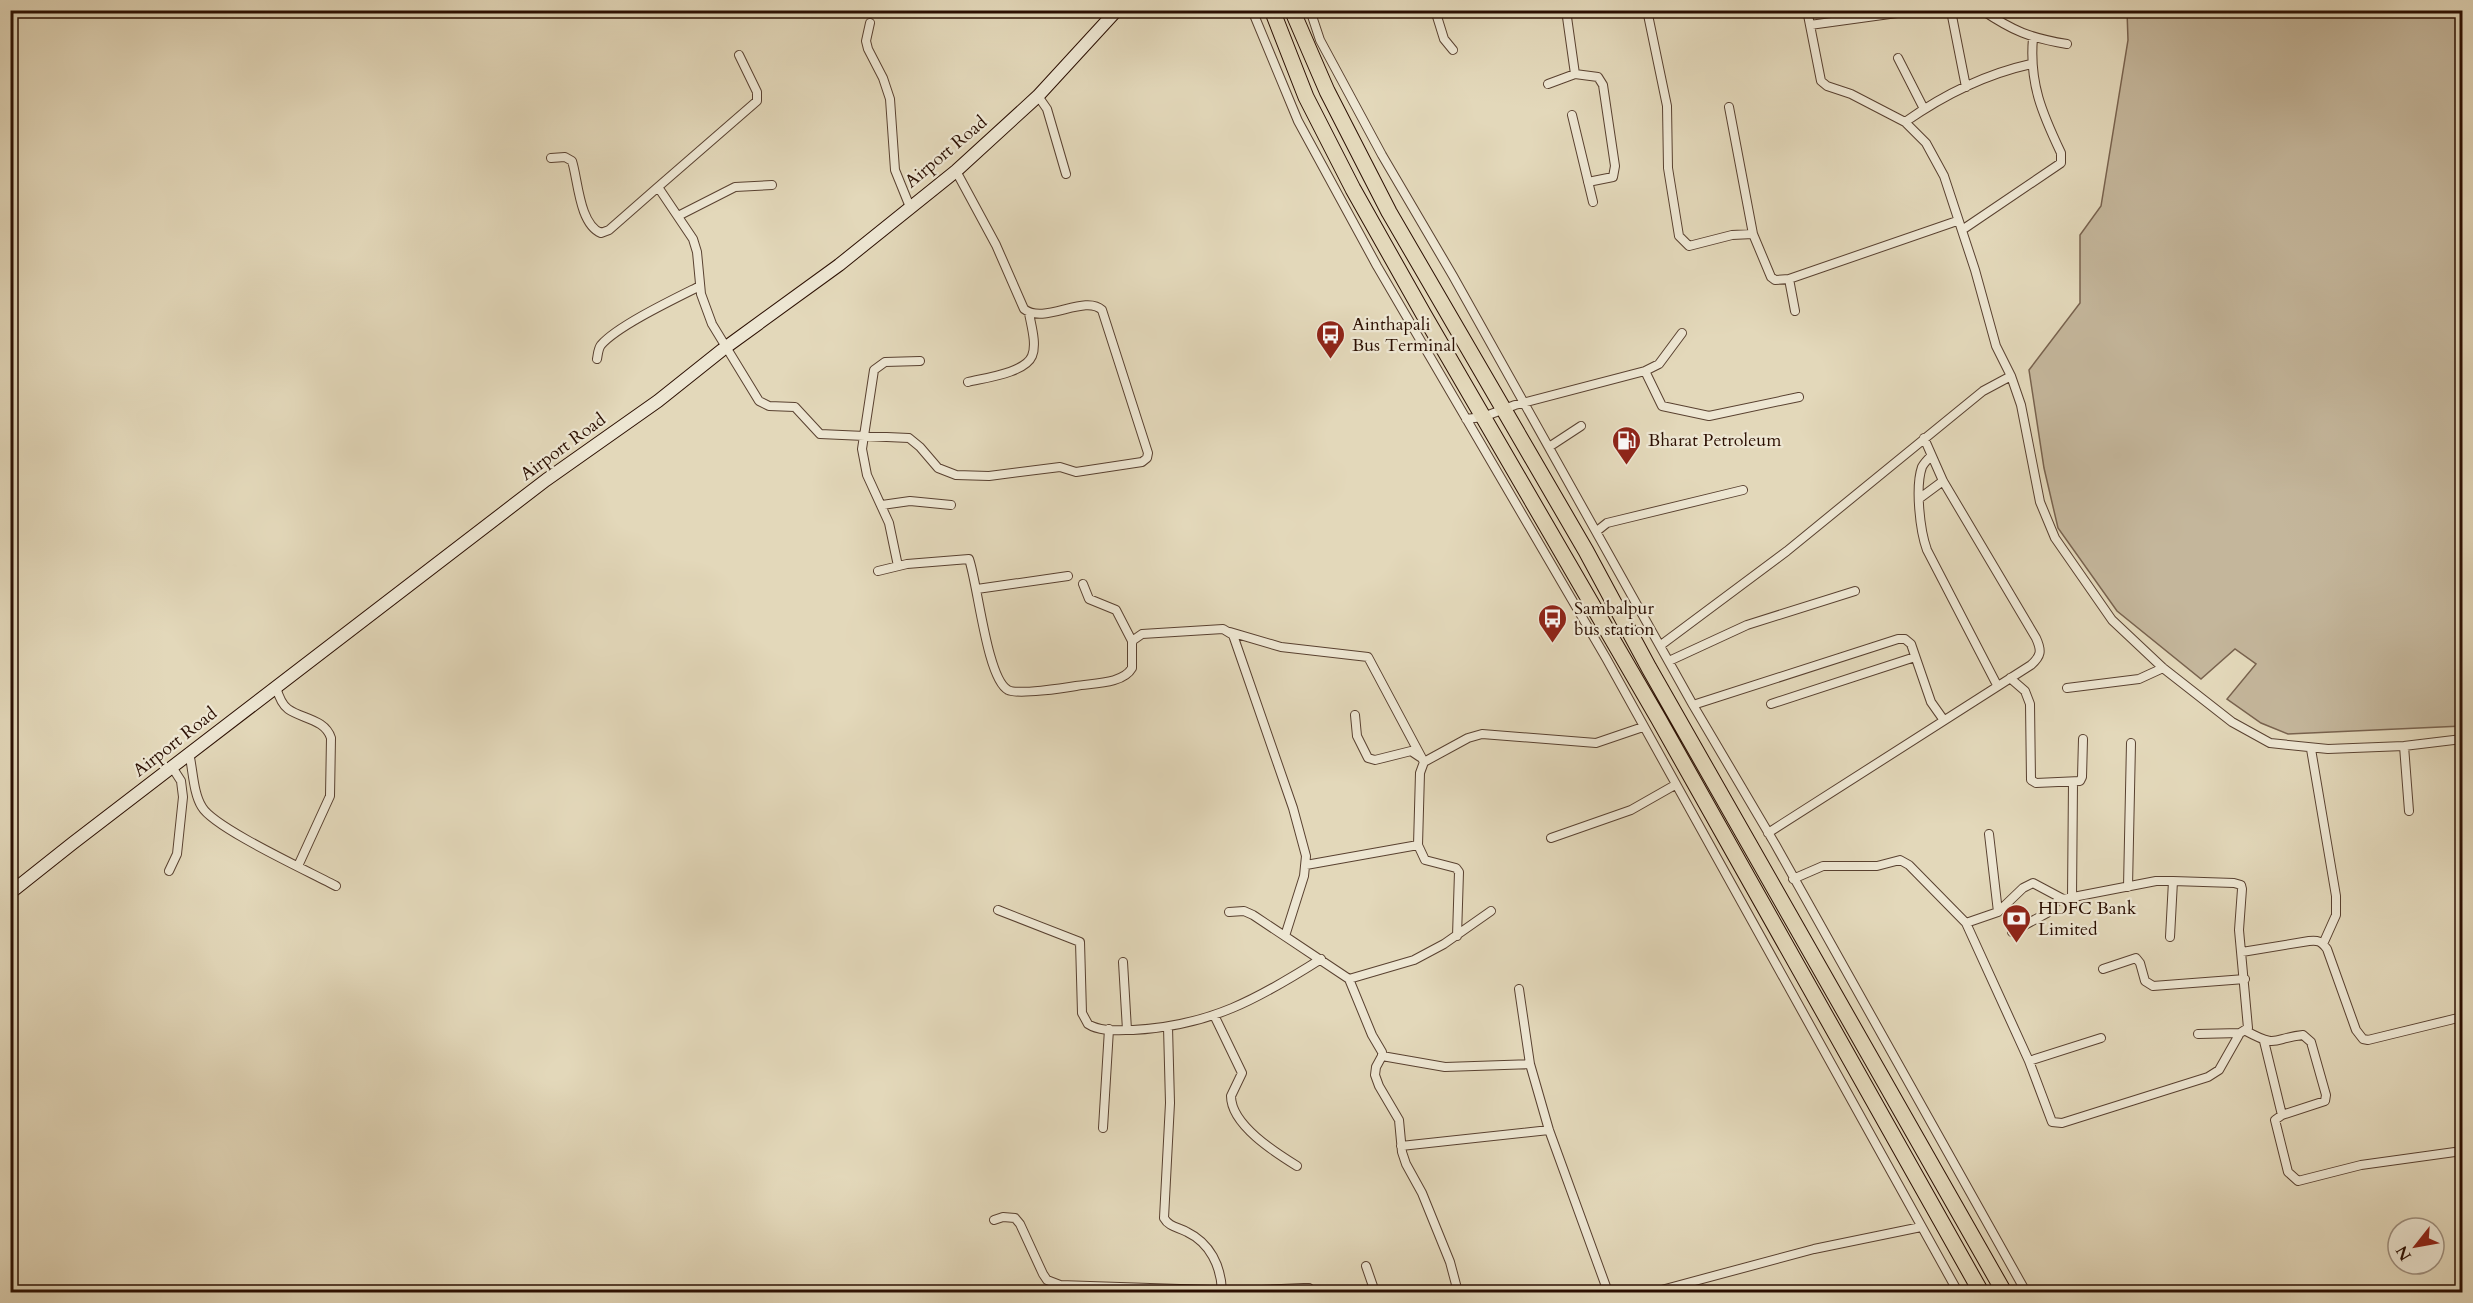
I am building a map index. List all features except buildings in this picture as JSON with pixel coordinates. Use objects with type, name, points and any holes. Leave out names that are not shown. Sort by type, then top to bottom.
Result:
[{"type":"highway","points":[[1272,10],[1306,97],[1353,189],[1658,718],[1981,1293]]},
{"type":"highway","points":[[1292,10],[1357,152],[1503,411],[1586,551],[1649,668],[2004,1293]]},
{"type":"main road","name":"Airport Road","points":[[10,893],[546,480],[658,401],[726,347],[839,265],[956,171],[1038,96],[1117,10]]},
{"type":"street","points":[[1252,10],[1298,121],[1377,266],[1606,658],[1959,1293]]},
{"type":"street","points":[[1310,10],[1320,40],[1382,155],[1597,531],[1693,705],[1768,833],[2026,1293]]},
{"type":"street","points":[[1435,10],[1444,39],[1453,50]]},
{"type":"street","points":[[1566,10],[1575,74]]},
{"type":"street","points":[[1647,10],[1667,106],[1668,168],[1679,236],[1689,246],[1732,235],[1753,234]]},
{"type":"street","points":[[1807,10],[1821,81],[1827,86],[1851,94],[1905,122],[1926,143],[1944,176],[1957,221],[1976,270],[1996,346],[2011,376],[2021,405],[2040,502],[2055,538],[2112,620],[2163,668],[2250,734],[2270,743],[2311,749],[2404,746],[2463,739]]},
{"type":"street","points":[[1810,25],[1897,13],[1901,10]]},
{"type":"street","points":[[1982,10],[2002,24],[2033,38],[2067,44]]},
{"type":"street","points":[[1951,11],[1966,87]]},
{"type":"street","points":[[870,23],[866,40],[890,99],[895,170],[910,207]]},
{"type":"street","points":[[1962,231],[2061,163],[2061,153],[2037,96],[2031,64],[2033,38]]},
{"type":"street","points":[[551,158],[565,157],[572,161],[580,201],[594,228],[602,233],[609,230],[662,192],[757,101],[757,92],[739,55]]},
{"type":"street","points":[[1898,58],[1924,109]]},
{"type":"street","points":[[1905,122],[1924,109],[1966,87],[2009,69],[2031,64]]},
{"type":"street","points":[[1548,84],[1575,74],[1598,77],[1603,85],[1615,166],[1613,177],[1588,182]]},
{"type":"street","points":[[1038,96],[1047,109],[1066,174]]},
{"type":"street","points":[[1729,107],[1753,234],[1771,277],[1775,280],[1789,279],[1957,221]]},
{"type":"street","points":[[1572,116],[1593,202]]},
{"type":"street","points":[[956,171],[996,245],[1021,304],[1029,313],[1034,348],[1028,362],[1015,370],[968,382]]},
{"type":"street","points":[[678,216],[735,187],[772,185]]},
{"type":"street","points":[[662,192],[693,239],[705,310],[759,400],[765,405],[795,407],[820,434],[909,438],[938,468],[956,475],[989,476],[1060,466],[1076,472],[1136,463],[1147,458],[1148,453],[1102,310],[1093,305],[1029,313]]},
{"type":"street","points":[[1789,279],[1795,311]]},
{"type":"street","points":[[597,359],[598,350],[608,340],[666,303],[700,286]]},
{"type":"street","points":[[1466,419],[1483,417],[1524,403],[1645,370],[1659,364],[1682,333]]},
{"type":"street","points":[[898,566],[882,505],[867,475],[862,449],[863,435],[874,370],[885,362],[920,361]]},
{"type":"street","points":[[1645,370],[1662,406],[1709,416],[1799,397]]},
{"type":"street","points":[[1661,645],[1787,551],[1983,391],[2011,376]]},
{"type":"street","points":[[1549,447],[1581,426]]},
{"type":"street","points":[[1768,833],[1943,719],[2031,665],[2039,657],[2041,650],[1943,481],[1924,438]]},
{"type":"street","points":[[1931,456],[1922,466],[1921,534],[1927,550],[1997,685]]},
{"type":"street","points":[[1920,498],[1943,481]]},
{"type":"street","points":[[1597,531],[1607,523],[1743,490]]},
{"type":"street","points":[[882,505],[910,501],[951,505]]},
{"type":"street","points":[[878,571],[918,562],[969,559],[991,658],[997,675],[1009,691],[1072,687],[1120,678],[1132,668],[1132,641],[1116,610],[1089,600],[1083,584]]},
{"type":"street","points":[[977,589],[1068,576]]},
{"type":"street","points":[[1669,661],[1747,625],[1855,591]]},
{"type":"street","points":[[1132,641],[1142,634],[1149,633],[1222,629],[1281,647],[1368,657],[1424,762]]},
{"type":"street","points":[[1230,632],[1236,641],[1303,841],[1306,865],[1285,936]]},
{"type":"street","points":[[1693,705],[1898,639],[1905,639],[1911,644],[1931,702],[1943,719]]},
{"type":"street","points":[[1771,704],[1915,657]]},
{"type":"street","points":[[2067,688],[2139,679],[2163,668]]},
{"type":"street","points":[[2010,678],[2025,691],[2030,704],[2031,780],[2036,783],[2073,782],[2082,777],[2083,739]]},
{"type":"street","points":[[276,687],[288,709],[323,726],[331,738],[330,796],[298,866]]},
{"type":"street","points":[[1355,715],[1357,736],[1368,758],[1375,760],[1411,751],[1417,753],[1424,762]]},
{"type":"street","points":[[1457,936],[1459,872],[1456,868],[1425,860],[1418,845],[1420,773],[1424,762],[1468,738],[1482,734],[1596,742],[1643,728]]},
{"type":"street","points":[[2128,886],[2131,743]]},
{"type":"street","points":[[2404,746],[2409,811]]},
{"type":"street","points":[[2311,749],[2336,896],[2336,915],[2323,944]]},
{"type":"street","points":[[189,753],[200,804],[206,814],[214,821],[336,886]]},
{"type":"street","points":[[169,871],[177,854],[183,797],[181,781],[172,767]]},
{"type":"street","points":[[2072,897],[2073,782]]},
{"type":"street","points":[[1551,838],[1630,810],[1675,785]]},
{"type":"street","points":[[1989,834],[1998,912]]},
{"type":"street","points":[[1306,865],[1418,845]]},
{"type":"street","points":[[1793,879],[1823,866],[1877,866],[1900,860],[1909,866],[1966,923],[2030,1061],[2049,1118],[2057,1124],[2208,1077],[2219,1070],[2249,1023],[2239,930],[2241,885],[2173,881],[2128,886],[2059,899],[2033,883],[2023,888],[1998,912],[1966,923]]},
{"type":"street","points":[[2170,937],[2173,881]]},
{"type":"street","points":[[2012,932],[2047,913],[2059,899]]},
{"type":"street","points":[[998,910],[1080,942],[1084,1019],[1093,1027],[1127,1030],[1168,1027],[1214,1015],[1263,995],[1321,959]]},
{"type":"street","points":[[1229,912],[1244,911],[1253,915],[1349,979],[1382,1056]]},
{"type":"street","points":[[1349,979],[1414,960],[1457,936],[1491,911]]},
{"type":"street","points":[[2242,952],[2318,940],[2327,949],[2355,1030],[2363,1039],[2368,1040],[2463,1017]]},
{"type":"street","points":[[2103,969],[2136,958],[2140,963],[2145,981],[2153,986],[2245,979]]},
{"type":"street","points":[[1123,962],[1127,1030]]},
{"type":"street","points":[[1519,989],[1530,1064],[1549,1130],[1608,1293]]},
{"type":"street","points":[[1214,1015],[1242,1073],[1231,1096],[1234,1108],[1259,1141],[1297,1166]]},
{"type":"street","points":[[1168,1027],[1170,1103],[1164,1218],[1171,1226],[1197,1237],[1211,1253],[1219,1266],[1222,1291]]},
{"type":"street","points":[[1104,1128],[1109,1029]]},
{"type":"street","points":[[2198,1034],[2243,1032],[2264,1041],[2280,1041],[2299,1035],[2307,1037],[2326,1095],[2325,1101],[2322,1104],[2282,1115],[2275,1120],[2288,1172],[2298,1181],[2361,1165],[2463,1151]]},
{"type":"street","points":[[2030,1061],[2101,1038]]},
{"type":"street","points":[[2264,1041],[2282,1115]]},
{"type":"street","points":[[1382,1056],[1457,1068],[1530,1064]]},
{"type":"street","points":[[1382,1056],[1376,1067],[1375,1075],[1399,1119],[1401,1146],[1406,1164],[1422,1193],[1450,1262],[1458,1293]]},
{"type":"street","points":[[1401,1146],[1549,1130]]},
{"type":"street","points":[[994,1220],[1004,1217],[1015,1218],[1043,1274],[1053,1283],[1222,1291],[1309,1288],[1313,1293]]},
{"type":"street","points":[[1654,1293],[1814,1249],[1921,1227]]},
{"type":"street","points":[[1366,1266],[1375,1293]]},
{"type":"shaded area","points":[[2127,11],[2462,11],[2462,726],[2288,734],[2261,723],[2227,699],[2256,664],[2235,649],[2201,679],[2117,611],[2058,528],[2044,468],[2029,370],[2080,303],[2080,235],[2101,206],[2128,40]]},
{"type":"place","name":"Ainthapali Bus Terminal","points":[[1331,360]]},
{"type":"place","name":"Bharat Petroleum","points":[[1627,466]]},
{"type":"place","name":"Sambalpur bus station","points":[[1553,644]]},
{"type":"place","name":"HDFC Bank Limited","points":[[2017,944]]}]
